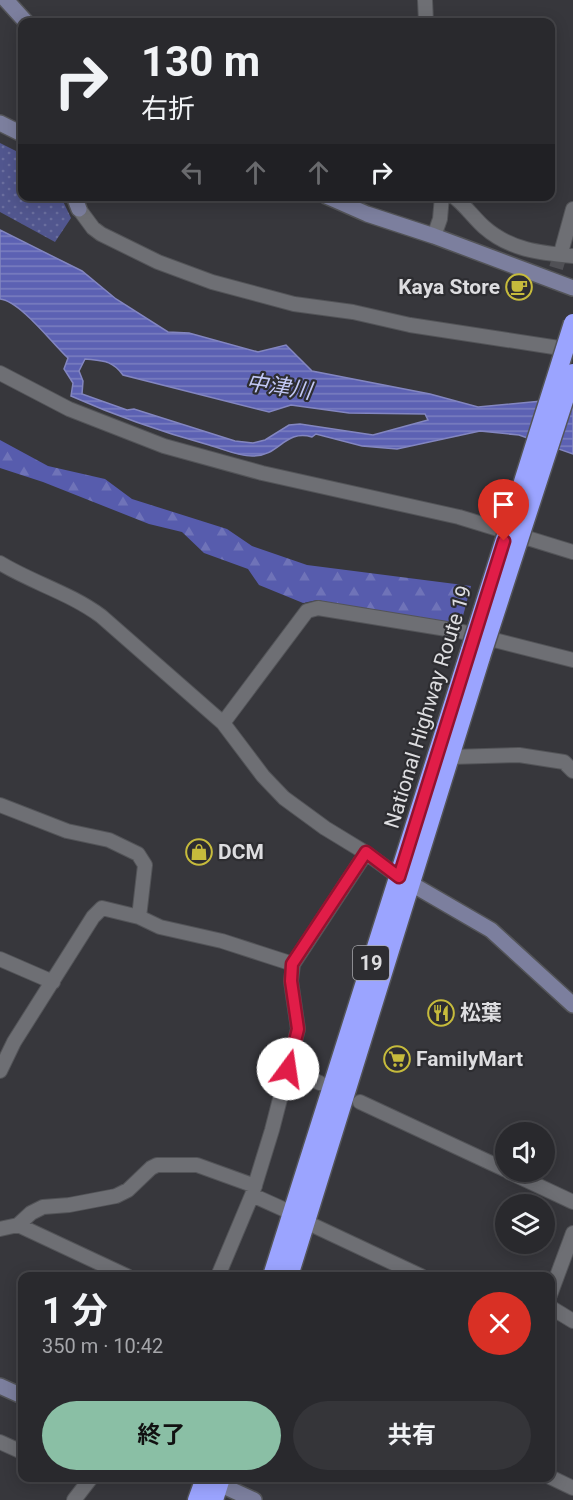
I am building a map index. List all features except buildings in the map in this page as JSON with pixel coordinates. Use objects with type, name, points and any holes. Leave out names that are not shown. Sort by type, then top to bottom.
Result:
[{"type":"highway","name":"National Highway Route 19","points":[[289,1272],[299,1218],[476,653],[573,323]]},
{"type":"highway","name":"National Highway Route 19","points":[[405,880],[451,757],[476,653],[573,373]]},
{"type":"highway","name":"National Highway Route 19","points":[[274,1272],[299,1218]]},
{"type":"highway","points":[[197,1500],[212,1482]]},
{"type":"street","points":[[6,0],[22,18]]},
{"type":"street","points":[[424,0],[426,18]]},
{"type":"street","points":[[0,123],[18,132]]},
{"type":"street","points":[[337,201],[367,214],[554,274],[573,288]]},
{"type":"street","points":[[434,236],[440,219],[442,201]]},
{"type":"street","points":[[458,201],[483,227],[502,241],[518,248],[567,252],[573,209]]},
{"type":"street","points":[[77,203],[93,228],[101,234],[158,262],[212,282],[294,303],[354,312],[410,325],[573,350]]},
{"type":"street","points":[[0,373],[69,409],[164,446],[262,473],[459,517],[573,552]]},
{"type":"street","points":[[0,563],[84,603],[223,723],[263,776],[284,798],[325,828],[366,852],[405,880],[491,930],[573,1005]]},
{"type":"street","points":[[223,723],[301,618],[307,611],[318,608],[459,631],[573,660]]},
{"type":"street","points":[[451,757],[519,755],[564,762],[573,771]]},
{"type":"street","points":[[0,805],[67,831],[109,840],[138,854],[145,865],[139,917]]},
{"type":"street","points":[[220,1272],[254,1191],[298,1029],[291,981],[292,964],[366,852]]},
{"type":"street","points":[[0,1071],[14,1042],[93,917],[102,908],[139,917],[160,927],[222,941],[292,964]]},
{"type":"street","points":[[0,959],[53,982]]},
{"type":"street","points":[[288,1069],[320,1083]]},
{"type":"street","points":[[360,1102],[495,1165]]},
{"type":"street","points":[[0,1229],[18,1225],[31,1213],[43,1207],[69,1205],[116,1196],[128,1190],[157,1165],[197,1165],[254,1191],[299,1218],[413,1272]]},
{"type":"street","points":[[530,1182],[573,1202]]},
{"type":"street","points":[[18,1225],[118,1272]]},
{"type":"street","points":[[555,1282],[573,1233]]},
{"type":"street","points":[[555,1310],[573,1321]]},
{"type":"street","points":[[0,1386],[18,1394]]},
{"type":"street","points":[[0,1442],[18,1450]]},
{"type":"street","points":[[555,1479],[573,1488]]},
{"type":"street","points":[[74,1500],[88,1482]]},
{"type":"street","points":[[212,1482],[254,1500]]},
{"type":"shaded area","points":[[0,143],[18,152],[18,201],[63,201],[71,218],[55,242],[0,212]]},
{"type":"green space","points":[[0,440],[48,466],[105,479],[132,499],[227,529],[252,546],[307,565],[471,586],[460,627],[317,600],[303,603],[259,585],[248,569],[204,553],[182,532],[149,524],[43,482],[0,468]]},
{"type":"water","name":"中津川","points":[[0,230],[82,271],[116,299],[168,332],[189,333],[258,352],[286,345],[312,371],[430,394],[478,407],[573,398],[573,454],[519,435],[480,431],[397,449],[362,446],[316,434],[312,437],[288,439],[263,455],[237,454],[139,423],[71,396],[73,383],[64,369],[68,358],[17,307],[0,299]],"holes":[[[85,359],[111,364],[123,375],[269,412],[291,405],[349,413],[425,414],[428,420],[373,435],[300,424],[289,425],[265,440],[253,443],[235,441],[134,409],[127,410],[82,394],[83,381],[79,371]]]},
{"type":"tunnel","points":[[556,268],[562,249]]},
{"type":"place","name":"Kaya Store","points":[[519,287]]},
{"type":"place","name":"DCM","points":[[199,852]]},
{"type":"place","name":"松葉","points":[[441,1013]]},
{"type":"place","name":"FamilyMart","points":[[397,1059]]},
{"type":"route","points":[[288,1069],[298,1029],[291,981],[292,964],[366,852],[399,877],[504,541]]}]
